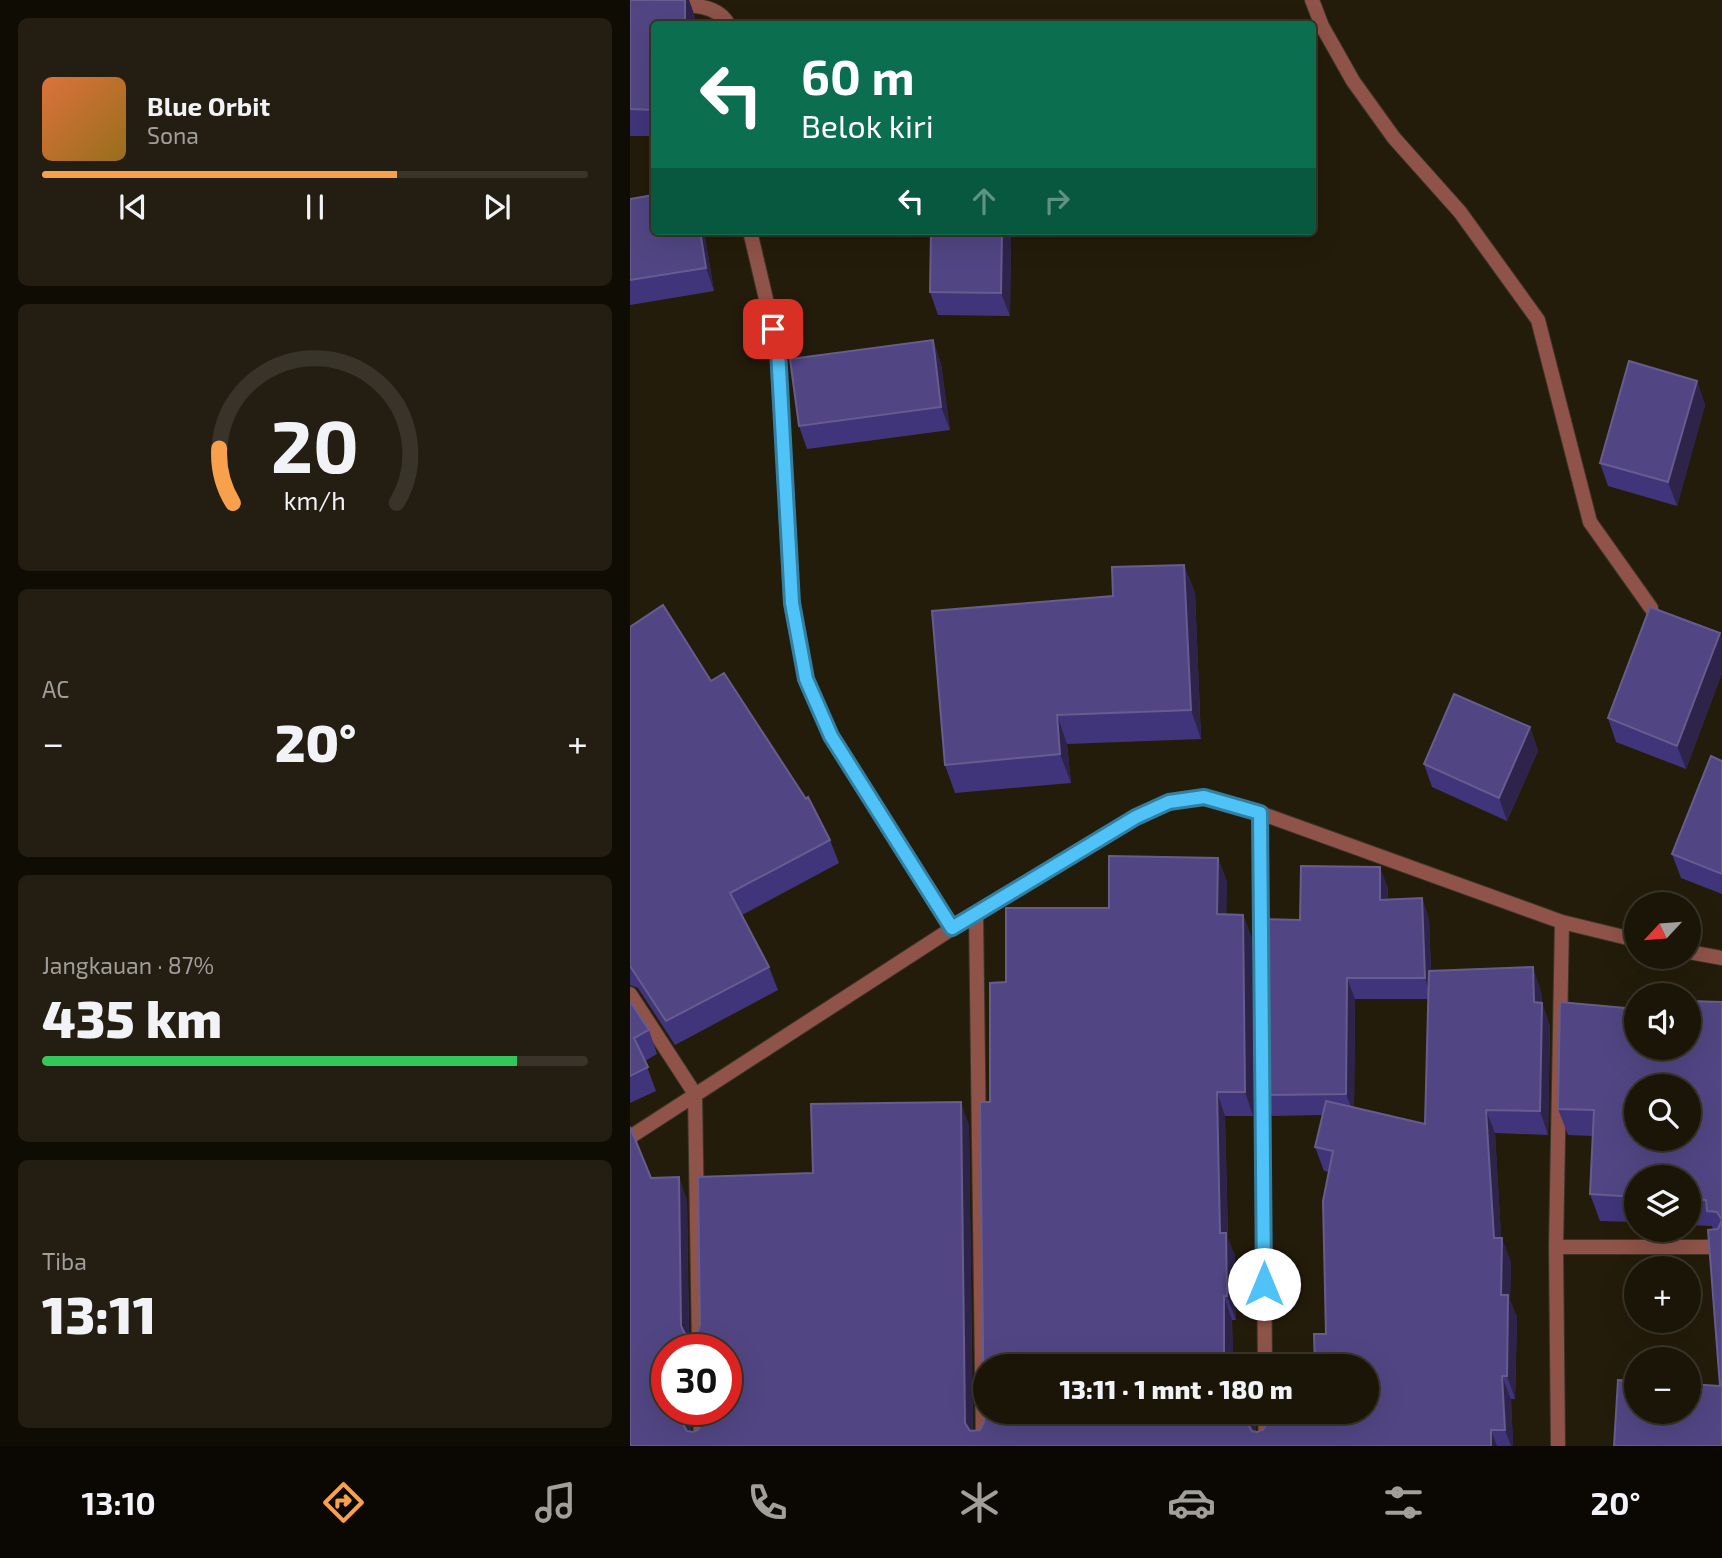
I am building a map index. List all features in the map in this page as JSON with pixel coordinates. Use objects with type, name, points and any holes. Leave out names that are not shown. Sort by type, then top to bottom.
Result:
[{"type":"street","points":[[1312,0],[1322,26],[1373,109],[1394,138],[1460,212],[1538,320],[1590,522],[1651,608]]},
{"type":"street","points":[[655,5],[692,5],[713,10],[726,21]]},
{"type":"street","points":[[751,235],[778,350],[792,603],[806,679],[831,736],[952,928]]},
{"type":"street","points":[[630,1137],[976,913],[1136,817],[1169,802],[1204,797],[1260,813],[1562,922],[1624,937]]},
{"type":"street","points":[[1260,813],[1265,1354]]},
{"type":"street","points":[[976,913],[983,1446]]},
{"type":"street","points":[[1558,1446],[1556,1247],[1562,922]]},
{"type":"street","points":[[1701,955],[1722,958]]},
{"type":"street","points":[[630,994],[695,1094],[699,1334]]},
{"type":"street","points":[[1556,1247],[1722,1247]]},
{"type":"street","points":[[1265,1424],[1266,1446]]},
{"type":"street","points":[[700,1425],[701,1446]]},
{"type":"building","points":[[630,0],[685,0],[685,21],[651,21],[651,110],[630,109]]},
{"type":"building","points":[[651,196],[651,235],[701,235],[706,268],[630,280],[630,199]]},
{"type":"building","points":[[931,235],[1002,235],[1001,293],[930,292]]},
{"type":"building","points":[[933,340],[941,407],[799,426],[790,359]]},
{"type":"building","points":[[1629,361],[1697,381],[1668,482],[1600,463]]},
{"type":"building","points":[[1184,565],[1191,710],[1057,715],[1060,754],[945,765],[932,611],[1113,596],[1112,567]]},
{"type":"building","points":[[663,605],[711,681],[724,673],[806,799],[808,797],[830,840],[730,893],[769,967],[666,1021],[630,966],[630,627]]},
{"type":"building","points":[[1650,607],[1720,633],[1677,746],[1608,718]]},
{"type":"building","points":[[1454,694],[1530,727],[1499,798],[1424,764]]},
{"type":"building","points":[[1711,756],[1722,761],[1722,874],[1672,854]]},
{"type":"building","points":[[1109,856],[1218,858],[1217,914],[1243,915],[1245,1092],[1217,1092],[1220,1233],[1226,1233],[1224,1354],[983,1354],[980,1102],[990,1102],[990,983],[1006,982],[1006,908],[1109,908]]},
{"type":"building","points":[[1301,866],[1380,867],[1380,900],[1422,898],[1425,978],[1347,978],[1346,1094],[1265,1095],[1263,919],[1300,920]]},
{"type":"building","points":[[1533,967],[1534,1002],[1542,1003],[1540,1111],[1486,1110],[1494,1238],[1502,1238],[1501,1295],[1508,1295],[1507,1376],[1502,1376],[1505,1430],[1491,1430],[1491,1446],[630,1446],[630,1127],[651,1178],[679,1177],[681,1326],[685,1334],[651,1334],[651,1425],[684,1425],[687,1431],[693,1432],[701,1425],[742,1425],[742,1334],[693,1334],[698,1331],[700,1325],[698,1177],[813,1173],[811,1104],[961,1102],[965,1423],[970,1431],[980,1430],[983,1424],[1248,1424],[1252,1431],[1257,1432],[1263,1430],[1266,1424],[1379,1424],[1379,1354],[1315,1354],[1314,1334],[1326,1334],[1323,1201],[1333,1151],[1315,1147],[1326,1101],[1425,1124],[1429,971]]},
{"type":"building","points":[[630,1001],[649,1030],[634,1038],[648,1067],[630,1076]]},
{"type":"building","points":[[1701,1001],[1722,1002],[1722,1220],[1717,1212],[1707,1211],[1706,1200],[1701,1200],[1701,1165],[1624,1165],[1624,1196],[1590,1194],[1594,1110],[1558,1109],[1560,1002],[1624,1008],[1624,1060],[1701,1060]]},
{"type":"building","points":[[1722,1220],[1722,1446],[1614,1446],[1618,1380],[1624,1380],[1624,1424],[1701,1424],[1701,1385],[1720,1386],[1708,1230],[1718,1229]]},
{"type":"route","points":[[773,329],[778,350],[792,603],[806,679],[831,736],[952,928],[1136,817],[1169,802],[1204,797],[1260,813],[1264,1284]]}]
